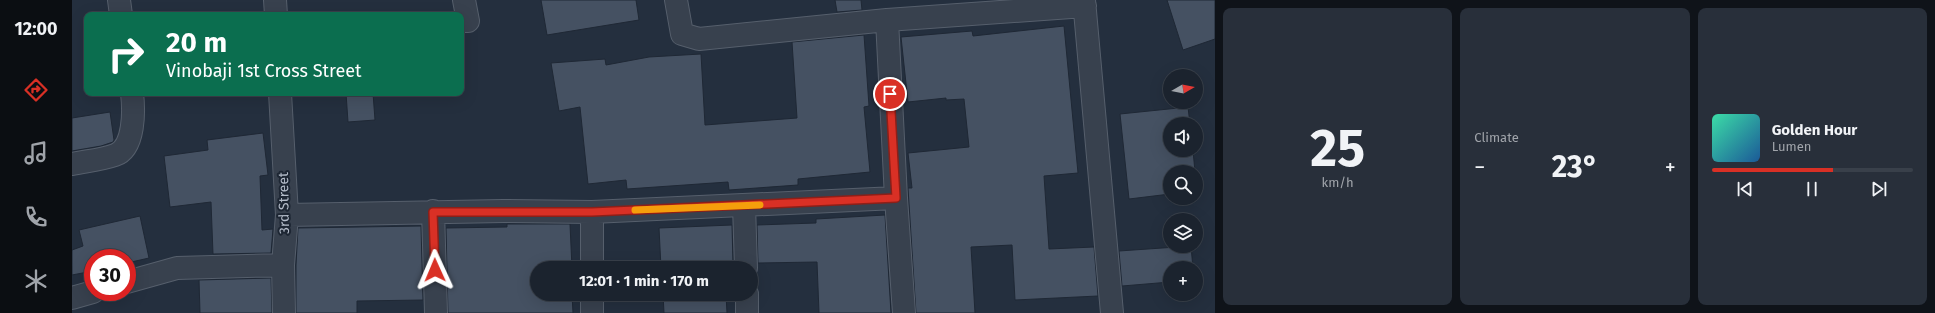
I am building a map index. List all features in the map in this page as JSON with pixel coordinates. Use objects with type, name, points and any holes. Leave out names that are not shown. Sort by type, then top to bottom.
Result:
[{"type":"street","points":[[119,0],[121,12]]},
{"type":"street","points":[[275,0],[276,12]]},
{"type":"street","points":[[676,0],[682,34],[699,39],[887,20],[1085,3],[1112,313]]},
{"type":"street","points":[[887,20],[896,198],[904,313]]},
{"type":"street","points":[[72,164],[116,155],[124,148],[130,137],[132,96]]},
{"type":"street","name":"3rd Street","points":[[280,96],[287,215],[283,265],[284,313]]},
{"type":"street","points":[[287,215],[433,212],[592,212],[896,198]]},
{"type":"street","points":[[744,205],[746,261]]},
{"type":"street","points":[[433,212],[436,313]]},
{"type":"street","points":[[592,212],[592,261]]},
{"type":"street","points":[[136,279],[177,268],[283,265]]},
{"type":"street","points":[[72,298],[84,295]]},
{"type":"street","points":[[592,301],[592,313]]},
{"type":"street","points":[[747,301],[747,313]]},
{"type":"building","points":[[541,0],[636,0],[639,20],[547,35]]},
{"type":"building","points":[[835,0],[861,0],[862,10],[837,12]]},
{"type":"building","points":[[1167,0],[1215,0],[1215,39],[1183,50]]},
{"type":"building","points":[[1064,26],[1078,173],[1044,176],[1049,249],[1094,247],[1098,296],[1015,300],[1012,245],[971,247],[975,313],[916,313],[908,188],[912,188],[908,153],[969,147],[964,99],[946,100],[946,98],[908,102],[901,37],[972,31],[973,36]]},
{"type":"building","points":[[864,35],[869,106],[864,107],[870,172],[798,179],[798,185],[729,190],[728,182],[627,189],[626,180],[588,184],[580,107],[559,111],[551,63],[605,59],[606,65],[649,57],[701,54],[705,125],[797,118],[792,42]]},
{"type":"building","points":[[346,96],[373,96],[375,120],[348,122]]},
{"type":"building","points":[[1169,109],[1188,109],[1189,117],[1163,117],[1163,157],[1194,157],[1194,165],[1163,165],[1163,195],[1129,199],[1120,114]]},
{"type":"building","points":[[110,112],[113,142],[101,146],[72,151],[72,118]]},
{"type":"building","points":[[263,133],[268,175],[260,176],[262,230],[273,229],[271,253],[213,254],[211,202],[170,207],[164,156],[208,150],[207,140]]},
{"type":"building","points":[[885,215],[891,313],[819,313],[817,262],[758,263],[757,225],[816,223],[816,219]]},
{"type":"building","points":[[140,216],[149,258],[136,261],[136,249],[84,249],[84,273],[72,275],[72,250],[83,246],[79,230]]},
{"type":"building","points":[[507,224],[570,224],[572,261],[530,261],[530,301],[572,301],[573,313],[448,313],[446,228],[507,227]]},
{"type":"building","points":[[732,225],[733,261],[661,261],[659,228]]},
{"type":"building","points":[[421,226],[423,300],[357,301],[357,313],[296,313],[298,228]]},
{"type":"building","points":[[1163,248],[1163,253],[1192,253],[1192,261],[1163,261],[1163,283],[1122,286],[1119,251]]},
{"type":"building","points":[[271,278],[272,313],[200,313],[199,280]]},
{"type":"building","points":[[663,301],[726,301],[727,313],[664,313]]},
{"type":"slow traffic","points":[[635,210],[760,205]]},
{"type":"route","points":[[435,270],[433,212],[592,212],[896,198],[890,94]]}]
